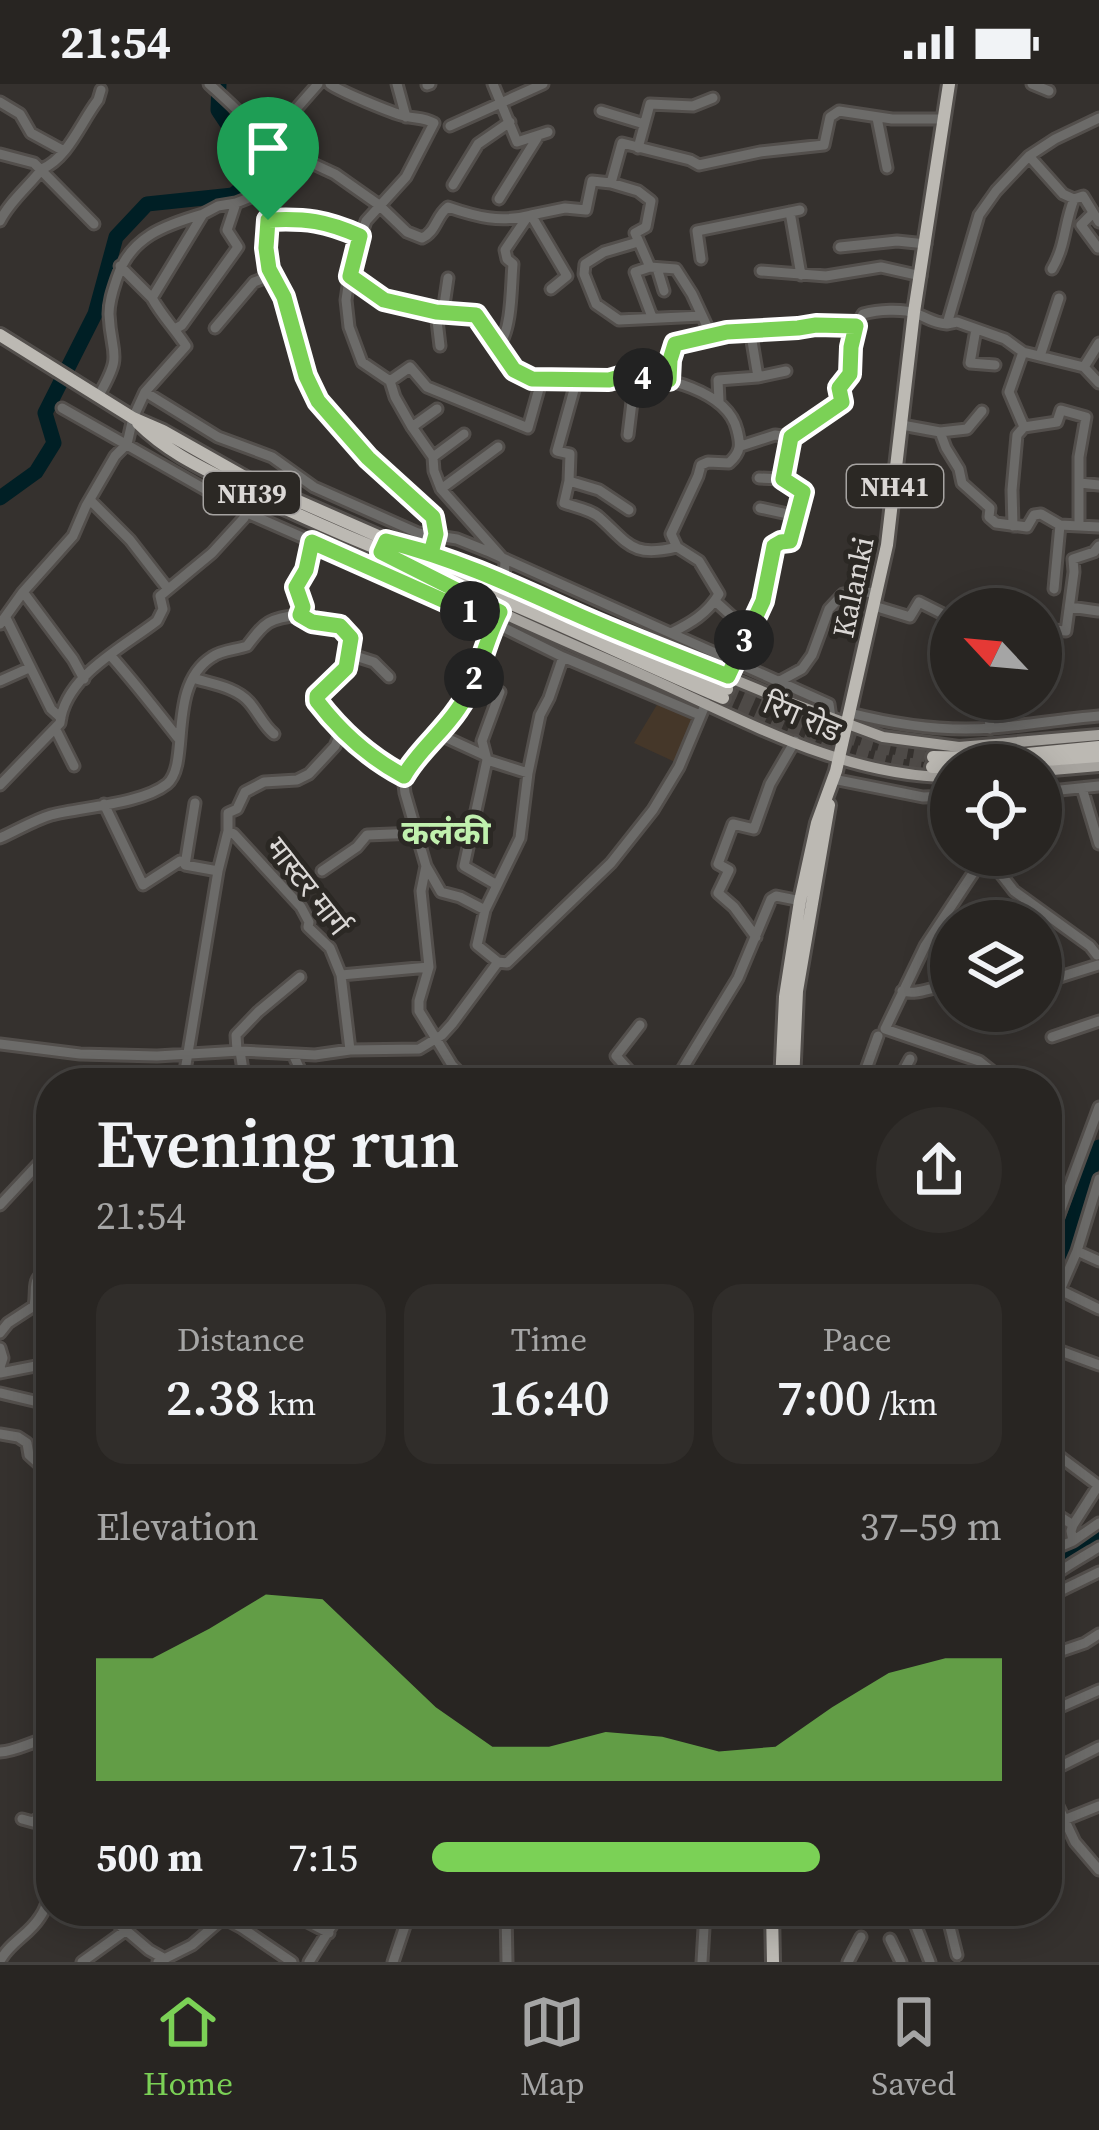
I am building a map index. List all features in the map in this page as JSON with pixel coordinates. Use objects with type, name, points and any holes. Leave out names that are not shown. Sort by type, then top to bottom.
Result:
[{"type":"highway","name":"NH41","points":[[926,244],[949,84]]},
{"type":"highway","name":"Kalanki","points":[[848,719],[887,545],[926,244]]},
{"type":"highway","name":"NH39","points":[[0,335],[99,395],[189,461],[292,512],[726,688]]},
{"type":"highway","name":"NH41","points":[[782,1068],[785,997],[848,719]]},
{"type":"highway","points":[[1062,754],[1099,752]]},
{"type":"highway","points":[[1062,757],[1099,752]]},
{"type":"highway","name":"NH41","points":[[794,1068],[806,902]]},
{"type":"highway","points":[[776,1926],[776,1962]]},
{"type":"main road","points":[[384,546],[431,553],[504,580],[726,688],[848,719],[883,737],[930,744]]},
{"type":"main road","name":"रिंग रोड","points":[[384,546],[497,618],[703,709],[838,759],[930,776]]},
{"type":"main road","points":[[1011,744],[1099,735]]},
{"type":"main road","points":[[1062,769],[1099,766]]},
{"type":"street","points":[[209,84],[241,117],[335,174],[406,232],[422,238],[448,208],[500,220],[565,208],[586,210],[592,181],[638,191],[651,201],[646,227],[634,232],[664,291]]},
{"type":"street","points":[[318,84],[296,109],[264,130],[266,254],[318,401],[368,458],[433,517],[436,534],[431,553]]},
{"type":"street","points":[[330,84],[339,92],[434,123],[406,177],[366,221],[346,300],[349,327],[366,367],[390,382],[412,428],[434,457]]},
{"type":"street","points":[[397,84],[406,117]]},
{"type":"street","points":[[493,84],[518,142],[543,134],[499,200]]},
{"type":"street","points":[[450,126],[543,84]]},
{"type":"street","points":[[1033,84],[1049,91]]},
{"type":"street","points":[[0,221],[11,202],[64,151],[98,100],[102,86]]},
{"type":"street","points":[[638,148],[650,104],[693,106],[713,98]]},
{"type":"street","points":[[0,102],[20,114],[31,134],[64,151]]},
{"type":"street","points":[[601,111],[644,124]]},
{"type":"street","points":[[611,183],[620,145],[705,165],[760,152],[824,145],[830,117],[839,111],[877,118],[942,118]]},
{"type":"street","points":[[877,118],[887,168]]},
{"type":"street","points":[[947,324],[979,214],[1029,156],[1099,118]]},
{"type":"street","points":[[453,185],[478,144],[510,122]]},
{"type":"street","points":[[0,154],[34,163],[94,224]]},
{"type":"street","points":[[1029,156],[1063,194],[1074,199],[1083,196],[1096,218],[1082,225],[1098,248]]},
{"type":"street","points":[[99,395],[115,364],[110,298],[131,249],[170,224],[266,190]]},
{"type":"street","points":[[1052,269],[1066,238],[1066,220],[1074,199]]},
{"type":"street","points":[[175,329],[238,247],[227,230],[236,203]]},
{"type":"street","points":[[700,259],[697,231],[795,211],[801,275]]},
{"type":"street","points":[[152,298],[203,214]]},
{"type":"street","points":[[529,216],[567,276]]},
{"type":"street","points":[[500,346],[509,333],[513,270],[505,250],[529,216]]},
{"type":"street","points":[[268,220],[329,222],[360,236]]},
{"type":"street","points":[[840,247],[897,241],[926,244]]},
{"type":"street","points":[[551,289],[604,252],[638,242]]},
{"type":"street","points":[[585,264],[584,274],[596,304],[623,322],[702,316]]},
{"type":"street","points":[[74,766],[4,614],[73,536],[115,457],[127,444],[145,392],[186,346],[152,298],[120,266]]},
{"type":"street","points":[[652,317],[635,272],[654,267],[676,269],[712,337]]},
{"type":"street","points":[[761,271],[826,276],[881,267],[921,276]]},
{"type":"street","points":[[215,328],[254,282],[272,275]]},
{"type":"street","points":[[350,276],[384,300],[476,315],[514,370],[532,379],[623,376],[669,380],[719,401],[734,418],[741,446]]},
{"type":"street","points":[[440,346],[439,312],[448,278]]},
{"type":"street","points":[[1040,356],[1059,298]]},
{"type":"street","points":[[670,633],[698,619],[719,594],[699,561],[677,547],[671,534],[700,465],[729,463],[741,446],[776,435],[791,437],[842,402],[839,388],[850,374],[851,347],[862,314],[914,312],[925,320],[957,322],[1005,339],[1023,352],[1084,367],[1099,383]]},
{"type":"street","points":[[669,380],[675,344],[750,329],[856,326]]},
{"type":"street","points":[[750,329],[758,377]]},
{"type":"street","points":[[976,329],[970,363],[995,365]]},
{"type":"street","points":[[1084,367],[1099,343]]},
{"type":"street","points":[[1023,352],[1010,392],[1024,428]]},
{"type":"street","points":[[390,382],[410,367],[427,387],[528,428],[542,378]]},
{"type":"street","points":[[719,401],[718,380],[786,371]]},
{"type":"street","points":[[628,435],[635,377]]},
{"type":"street","points":[[577,379],[557,451],[570,454],[564,503],[598,515],[625,544],[641,549],[677,547]]},
{"type":"street","points":[[145,392],[218,437],[272,457],[314,487],[418,533],[457,539],[780,681],[829,704],[831,718]]},
{"type":"street","points":[[62,408],[245,512],[497,618],[563,657],[703,709],[664,794],[611,863],[507,963],[498,962],[477,945],[485,910],[520,838],[540,715],[563,657]]},
{"type":"street","points":[[412,428],[437,409]]},
{"type":"street","points":[[902,425],[940,432],[967,429],[982,410]]},
{"type":"street","points":[[1013,526],[1017,435],[1024,428],[1058,422],[1061,410],[1099,420]]},
{"type":"street","points":[[1079,525],[1079,457],[1086,417]]},
{"type":"street","points":[[940,432],[962,483],[990,508],[989,517],[996,523],[1027,527],[1034,515],[1041,514],[1060,525],[1099,526]]},
{"type":"street","points":[[464,434],[434,457],[432,464],[441,489],[505,562],[504,580]]},
{"type":"street","points":[[783,479],[791,437]]},
{"type":"street","points":[[441,489],[498,447]]},
{"type":"street","points":[[726,688],[763,601],[774,546],[790,541],[803,492],[783,479],[759,478]]},
{"type":"street","points":[[569,481],[599,490],[629,510]]},
{"type":"street","points":[[1080,483],[1099,485]]},
{"type":"street","points":[[90,500],[130,540],[168,589]]},
{"type":"street","points":[[760,508],[797,516]]},
{"type":"street","points":[[0,785],[58,723],[74,685],[157,621],[163,609],[160,596],[212,553],[245,512]]},
{"type":"street","points":[[1054,588],[1060,525]]},
{"type":"street","points":[[300,615],[303,607],[296,587],[306,570],[312,542]]},
{"type":"street","points":[[1062,631],[1066,631],[1070,607],[1073,560],[1094,553],[1099,546]]},
{"type":"street","points":[[23,592],[84,679]]},
{"type":"street","points":[[780,681],[802,669],[829,608],[843,594],[876,599],[910,617],[919,602],[930,608]]},
{"type":"street","points":[[715,601],[748,631]]},
{"type":"street","points":[[1070,607],[1098,611]]},
{"type":"street","points":[[0,838],[48,816],[153,792],[167,784],[177,770],[184,701],[193,678],[210,658],[247,646],[271,620],[300,615],[308,621],[340,626],[351,638],[346,668],[317,701],[372,757],[404,776]]},
{"type":"street","points":[[485,910],[441,892],[426,866],[404,776],[468,693],[497,618]]},
{"type":"street","points":[[349,654],[374,662],[389,677]]},
{"type":"street","points":[[112,656],[178,738]]},
{"type":"street","points":[[0,680],[29,668]]},
{"type":"street","points":[[193,678],[240,695],[274,734]]},
{"type":"street","points":[[497,885],[464,866],[487,758],[482,740],[500,692]]},
{"type":"street","points":[[848,719],[990,728],[1099,716]]},
{"type":"street","points":[[989,720],[992,744]]},
{"type":"street","points":[[185,1068],[228,813],[237,809],[245,792],[264,782],[297,780],[309,774],[335,746],[342,730]]},
{"type":"street","points":[[438,734],[528,772]]},
{"type":"street","points":[[756,937],[718,893],[729,870],[718,864],[733,824],[754,829],[770,784],[795,741]]},
{"type":"street","points":[[832,784],[930,797]]},
{"type":"street","points":[[1062,790],[1099,786]]},
{"type":"street","points":[[1082,788],[1099,844]]},
{"type":"street","points":[[184,862],[195,802]]},
{"type":"street","points":[[104,804],[142,885],[180,861],[218,871]]},
{"type":"street","name":"मास्टर मार्ग","points":[[228,831],[301,907],[308,927],[329,948],[341,975],[350,1050]]},
{"type":"street","points":[[322,871],[367,835],[417,833]]},
{"type":"street","points":[[426,866],[421,891],[429,967],[419,1011],[455,1068]]},
{"type":"street","points":[[972,876],[925,946],[886,1031],[918,1037],[988,1068]]},
{"type":"street","points":[[1002,876],[1014,891],[1090,946],[1098,958],[1062,975]]},
{"type":"street","points":[[683,1068],[738,978],[773,897],[806,902]]},
{"type":"street","points":[[0,1044],[80,1054],[186,1056],[419,1048],[436,1039],[461,1013],[498,962]]},
{"type":"street","points":[[341,975],[429,967]]},
{"type":"street","points":[[242,1068],[236,1035],[299,976]]},
{"type":"street","points":[[902,991],[920,994],[930,989]]},
{"type":"street","points":[[1052,1037],[1099,1021]]},
{"type":"street","points":[[627,1068],[616,1056],[640,1025]]},
{"type":"street","points":[[866,1068],[878,1036]]},
{"type":"street","points":[[293,1054],[299,1068]]},
{"type":"street","points":[[905,1068],[910,1059]]},
{"type":"street","points":[[1062,1211],[1099,1107]]},
{"type":"street","points":[[0,1205],[36,1166]]},
{"type":"street","points":[[1062,1285],[1099,1179]]},
{"type":"street","points":[[1077,1250],[1099,1261]]},
{"type":"street","points":[[0,1333],[34,1306],[36,1280]]},
{"type":"street","points":[[1062,1291],[1099,1309]]},
{"type":"street","points":[[0,1348],[0,1370],[36,1365]]},
{"type":"street","points":[[1062,1351],[1099,1365]]},
{"type":"street","points":[[0,1393],[36,1401]]},
{"type":"street","points":[[0,1434],[27,1443],[36,1461]]},
{"type":"street","points":[[1062,1459],[1098,1486],[1073,1525],[1073,1540]]},
{"type":"street","points":[[1062,1518],[1073,1525]]},
{"type":"street","points":[[1062,1545],[1099,1522]]},
{"type":"street","points":[[1062,1571],[1099,1546]]},
{"type":"street","points":[[1062,1590],[1099,1572]]},
{"type":"street","points":[[1062,1651],[1099,1634]]},
{"type":"street","points":[[1062,1706],[1099,1690]]},
{"type":"street","points":[[0,1752],[36,1739]]},
{"type":"street","points":[[1062,1766],[1099,1747]]},
{"type":"street","points":[[1064,1820],[1099,1807]]},
{"type":"street","points":[[1062,1816],[1075,1842],[1099,1870]]},
{"type":"street","points":[[22,1819],[36,1820]]},
{"type":"street","points":[[0,1961],[11,1944],[36,1923]]},
{"type":"street","points":[[120,1926],[164,1961],[213,1926]]},
{"type":"street","points":[[235,1926],[292,1962]]},
{"type":"street","points":[[316,1926],[329,1933]]},
{"type":"street","points":[[309,1962],[333,1926]]},
{"type":"street","points":[[393,1962],[405,1926]]},
{"type":"street","points":[[506,1926],[507,1962]]},
{"type":"street","points":[[702,1962],[704,1926]]},
{"type":"street","points":[[916,1926],[930,1962]]},
{"type":"street","points":[[950,1926],[957,1955]]},
{"type":"street","points":[[82,1962],[125,1931]]},
{"type":"street","points":[[848,1962],[860,1937]]},
{"type":"street","points":[[890,1939],[901,1962]]},
{"type":"shaded area","points":[[658,703],[695,716],[675,762],[634,743]]},
{"type":"waterway","points":[[0,498],[36,472],[54,443],[45,413],[95,314],[116,237],[147,204],[233,195],[245,185],[244,149],[218,110],[219,84]]},
{"type":"waterway","points":[[1062,1258],[1099,1147]]},
{"type":"waterway","points":[[1062,1553],[1099,1534]]},
{"type":"tunnel","points":[[727,689],[854,740],[930,757]]},
{"type":"tunnel","points":[[723,698],[851,749],[930,767]]},
{"type":"district","name":"कलंकी","points":[[446,832]]},
{"type":"route","points":[[268,220],[269,269],[284,297],[306,376],[318,401],[368,458],[433,517],[436,534],[431,553],[386,541],[381,552],[500,612],[494,623],[312,542],[306,570],[296,587],[303,607],[300,615],[308,621],[340,626],[351,638],[346,668],[317,696],[337,726],[372,757],[404,776],[468,693],[500,612],[434,580],[381,552],[386,541],[504,580],[728,676],[763,601],[774,546],[790,541],[802,500],[803,492],[783,479],[791,437],[842,402],[839,388],[850,374],[856,326],[750,329],[675,344],[669,380],[623,376],[532,379],[514,370],[476,315],[384,300],[350,276],[360,236],[329,222],[268,220]]}]
